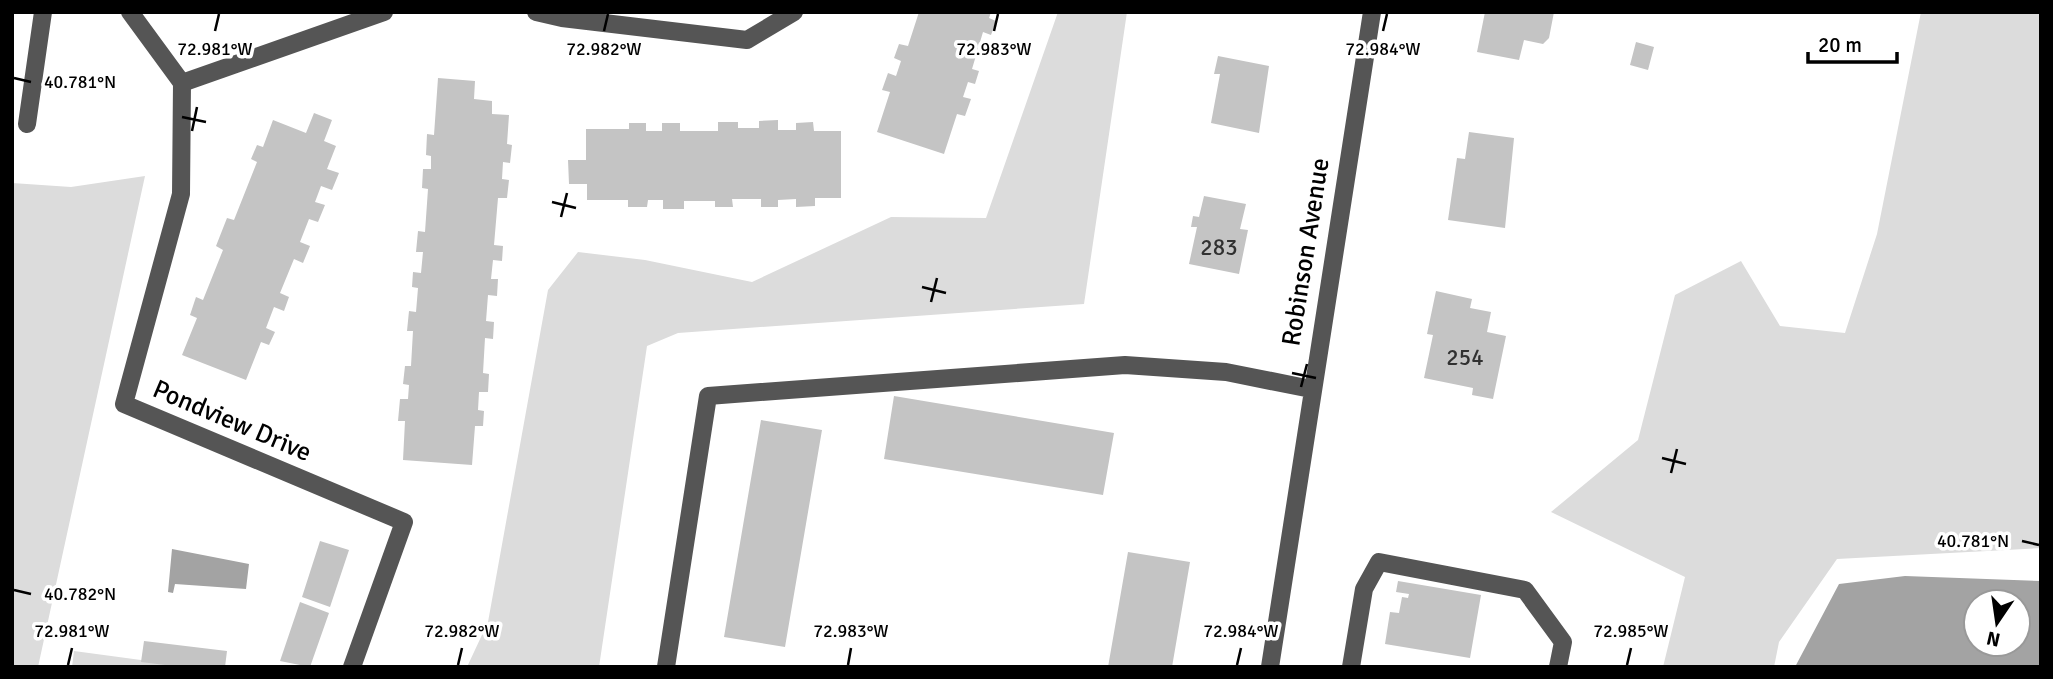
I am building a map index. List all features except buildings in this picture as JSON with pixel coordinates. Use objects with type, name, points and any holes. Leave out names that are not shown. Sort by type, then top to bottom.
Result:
[{"type":"street","points":[[27,124],[43,12]]},
{"type":"street","points":[[130,12],[183,83],[384,12]]},
{"type":"street","points":[[536,12],[562,18],[747,40],[794,12]]},
{"type":"street","name":"Robinson Avenue","points":[[1270,667],[1371,12]]},
{"type":"street","name":"Pondview Drive","points":[[183,83],[181,194],[124,404],[404,522],[352,667]]},
{"type":"street","points":[[666,667],[708,396],[1125,365],[1226,372],[1311,389]]},
{"type":"street","points":[[1351,667],[1364,589],[1379,562],[1525,590],[1563,642],[1558,667]]},
{"type":"shaded area","points":[[1058,12],[1127,12],[1084,304],[678,333],[647,346],[599,667],[467,667],[488,622],[548,290],[578,252],[645,260],[752,282],[891,217],[986,218]]},
{"type":"shaded area","points":[[1921,12],[2041,12],[2041,548],[1837,559],[1779,642],[1774,667],[1663,667],[1685,577],[1551,512],[1638,440],[1675,295],[1741,261],[1780,326],[1845,333],[1877,234]]},
{"type":"shaded area","points":[[145,176],[38,667],[12,667],[12,183],[71,187]]},
{"type":"shaded area","points":[[172,549],[249,564],[246,589],[175,584],[173,593],[168,592]]},
{"type":"shaded area","points":[[1905,576],[2041,581],[2041,667],[1795,667],[1839,584]]},
{"type":"shaded area","points":[[74,651],[193,667],[72,667]]}]
